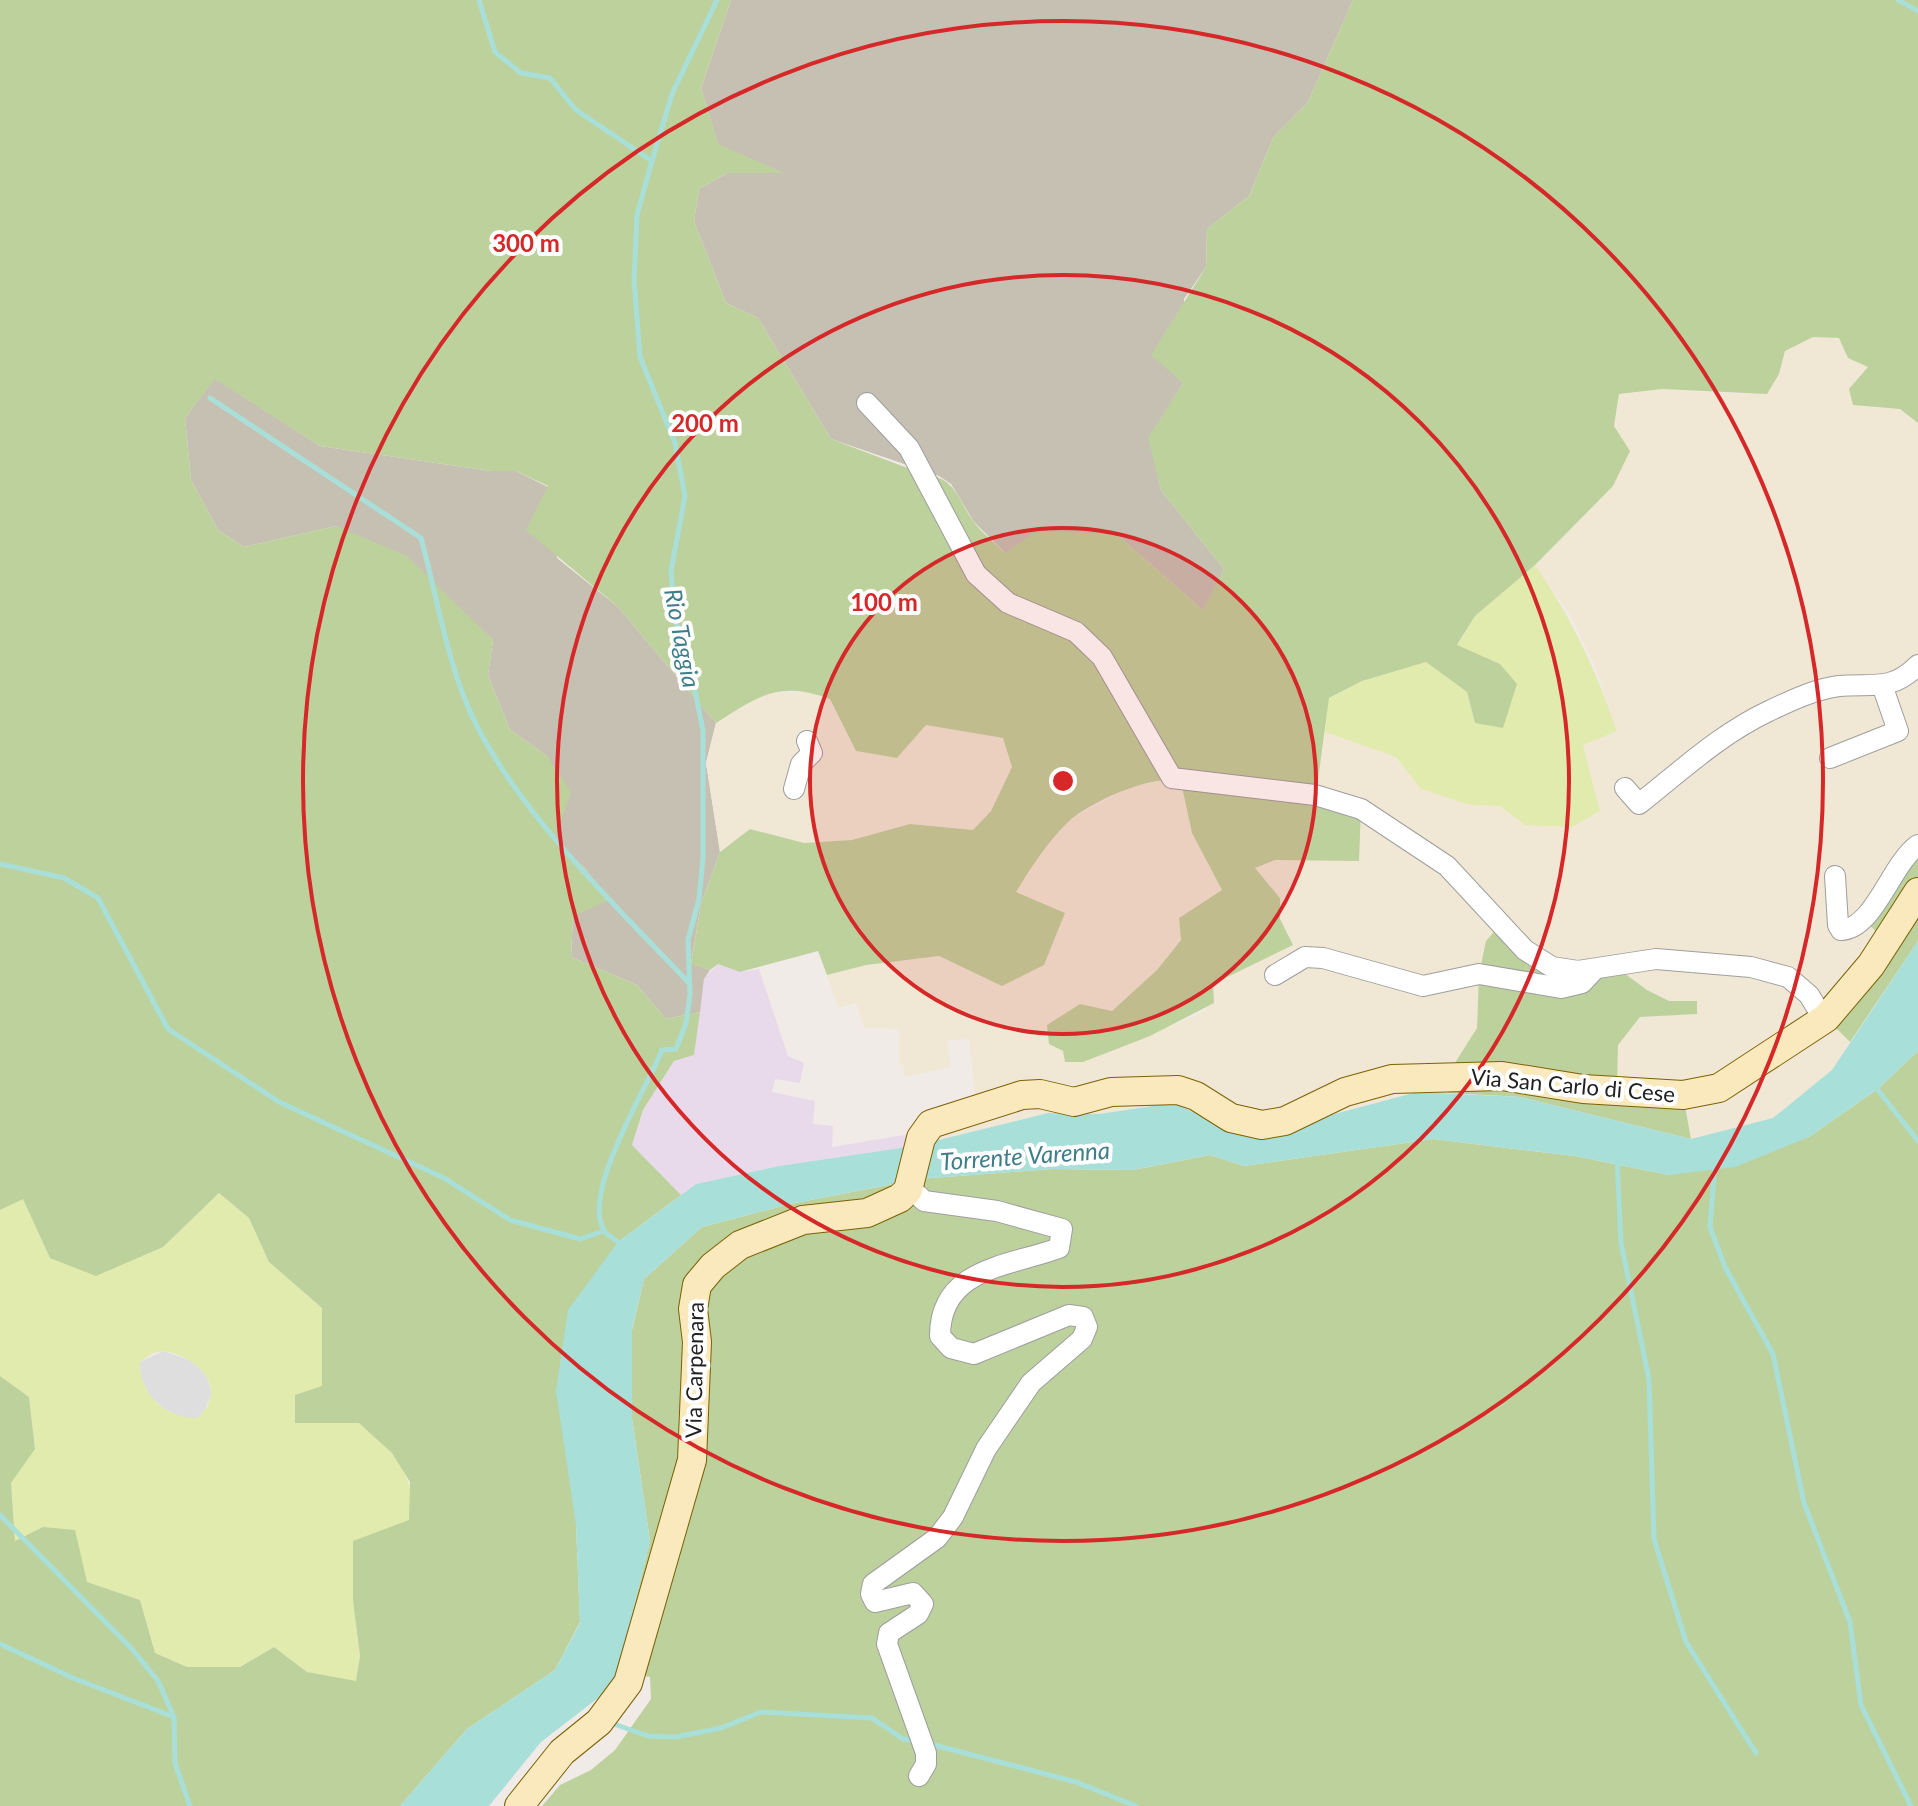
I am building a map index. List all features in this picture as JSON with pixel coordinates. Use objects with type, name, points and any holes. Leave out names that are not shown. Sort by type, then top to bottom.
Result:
[{"type":"street","points":[[867,403],[909,448],[976,574],[1008,603],[1076,632],[1102,657],[1172,778],[1181,782],[1315,795],[1361,809],[1447,866],[1525,950],[1552,967],[1595,969],[1656,959],[1751,967],[1788,977],[1809,995],[1824,1020]]},
{"type":"street","points":[[1625,788],[1639,804],[1730,731],[1768,711],[1836,686],[1882,685],[1903,679],[1918,665]]},
{"type":"street","points":[[1830,758],[1898,731],[1882,685]]},
{"type":"street","points":[[794,789],[801,764],[812,753],[807,741]]},
{"type":"street","points":[[1835,876],[1838,925],[1841,930],[1850,930],[1864,919],[1890,878],[1918,845]]},
{"type":"street","name":"Via San Carlo di Cese","points":[[913,1191],[921,1138],[931,1124],[1022,1095],[1040,1094],[1074,1102],[1111,1092],[1178,1090],[1196,1096],[1231,1118],[1262,1125],[1285,1121],[1345,1092],[1392,1079],[1448,1074],[1502,1076],[1583,1089],[1683,1095],[1719,1088],[1824,1020],[1864,974],[1918,892]]},
{"type":"street","points":[[1275,975],[1305,957],[1323,958],[1423,986],[1479,974],[1561,988],[1582,983],[1595,969]]},
{"type":"street","points":[[913,1191],[924,1201],[997,1211],[1062,1229],[1059,1248],[984,1270],[947,1302],[940,1318],[940,1336],[951,1348],[974,1354],[1069,1315],[1083,1317],[1087,1327],[1082,1339],[1031,1383],[986,1449],[953,1517],[937,1538],[873,1584],[871,1594],[875,1602],[913,1593],[923,1604],[918,1614],[889,1633],[887,1644],[926,1753],[926,1764],[919,1776]]},
{"type":"street","name":"Via Carpenara","points":[[519,1806],[562,1752],[599,1722],[628,1683],[692,1460],[697,1342],[693,1309],[697,1285],[713,1266],[740,1245],[774,1229],[803,1220],[867,1213],[913,1191]]},
{"type":"shaded area","points":[[731,0],[1353,0],[1308,102],[1273,138],[1249,196],[1207,229],[1206,267],[1184,299],[1183,383],[1149,438],[1161,490],[1224,569],[1204,611],[1116,534],[1005,553],[974,522],[951,484],[939,476],[831,439],[758,318],[726,303],[694,221],[699,189],[727,173],[781,172],[718,145],[701,88]]},
{"type":"shaded area","points":[[1813,337],[1839,338],[1869,367],[1873,408],[1900,408],[1918,423],[1918,845],[1886,942],[1827,1018],[1850,1042],[1832,1070],[1773,1118],[1691,1139],[1683,1096],[1617,1090],[1618,1045],[1640,1017],[1697,1014],[1697,1001],[1669,1001],[1647,990],[1613,965],[1479,974],[1477,1029],[1448,1074],[1448,1093],[1417,1092],[1248,1137],[1173,1103],[1099,1114],[1048,1113],[914,1146],[917,1115],[976,1102],[969,1039],[947,1041],[951,1067],[904,1077],[903,1064],[899,1065],[899,1029],[864,1028],[856,1003],[839,1008],[827,975],[866,965],[939,956],[1002,986],[1015,892],[1038,856],[1070,819],[1128,788],[1172,778],[1181,782],[1192,833],[1222,890],[1180,918],[1181,939],[1157,970],[1112,1011],[1083,1062],[1197,1015],[1214,1003],[1213,984],[1292,945],[1280,919],[1280,898],[1254,868],[1275,860],[1359,860],[1315,795],[1325,732],[1396,757],[1421,789],[1470,805],[1500,806],[1525,825],[1600,810],[1583,745],[1617,731],[1594,664],[1569,613],[1535,565],[1613,485],[1629,451],[1614,426],[1619,394],[1662,389],[1744,394],[1779,374],[1785,351]]},
{"type":"shaded area","points":[[215,378],[320,446],[491,471],[516,471],[548,487],[557,558],[618,607],[716,723],[706,763],[720,852],[701,904],[691,963],[710,970],[704,979],[700,1012],[666,1019],[637,985],[571,957],[573,916],[607,900],[585,868],[554,840],[547,756],[510,730],[488,675],[493,640],[450,601],[336,526],[244,547],[218,530],[191,480],[185,418]]},
{"type":"shaded area","points":[[764,692],[812,692],[830,699],[856,751],[897,758],[926,725],[1003,738],[1012,767],[991,811],[973,830],[910,824],[852,840],[804,843],[750,829],[720,852],[706,763],[716,723]]},
{"type":"shaded area","points":[[718,964],[740,972],[759,969],[788,1056],[804,1063],[800,1083],[775,1079],[772,1092],[815,1101],[813,1124],[833,1126],[832,1147],[916,1133],[914,1146],[779,1166],[696,1184],[681,1195],[632,1145],[643,1110],[674,1061],[694,1054],[704,978]]},
{"type":"shaded area","points":[[163,1351],[195,1362],[206,1374],[212,1394],[197,1418],[183,1418],[167,1411],[151,1397],[140,1377],[140,1362]]},
{"type":"green space","points":[[0,0],[731,0],[701,88],[718,144],[784,173],[727,173],[699,189],[694,221],[726,303],[758,318],[831,439],[943,480],[955,491],[977,525],[1005,553],[1037,531],[1116,534],[1203,610],[1224,569],[1161,490],[1148,438],[1183,383],[1151,355],[1206,267],[1207,229],[1249,196],[1273,138],[1308,102],[1353,0],[1918,0],[1918,423],[1900,409],[1853,405],[1849,389],[1868,367],[1848,358],[1839,338],[1813,337],[1785,351],[1779,374],[1767,394],[1662,389],[1619,394],[1614,426],[1630,451],[1613,486],[1535,565],[1475,616],[1457,645],[1500,664],[1517,684],[1503,728],[1475,723],[1467,692],[1426,662],[1362,681],[1329,698],[1316,795],[1361,809],[1359,861],[1275,860],[1255,868],[1280,898],[1280,919],[1293,945],[1213,984],[1214,1003],[1150,1036],[1083,1062],[1065,1062],[1063,1051],[1049,1044],[1047,1025],[1080,1004],[1112,1011],[1157,970],[1181,940],[1179,918],[1222,890],[1192,833],[1181,782],[1155,781],[1122,791],[1090,806],[1060,830],[1016,892],[1065,913],[1044,965],[1002,986],[939,956],[866,965],[827,975],[818,951],[740,972],[718,964],[710,970],[691,964],[701,904],[720,852],[750,829],[804,843],[852,840],[910,824],[973,830],[991,811],[1012,767],[1003,738],[926,725],[897,758],[856,751],[830,699],[797,691],[783,691],[757,699],[716,723],[618,607],[526,530],[548,486],[516,471],[491,471],[320,446],[215,379],[185,418],[191,480],[218,530],[244,547],[336,526],[407,556],[493,640],[488,675],[510,730],[547,756],[571,792],[554,840],[585,868],[607,901],[573,916],[571,957],[637,985],[666,1019],[700,1012],[694,1055],[674,1061],[643,1110],[632,1145],[681,1195],[618,1242],[576,1525],[580,1622],[555,1670],[467,1729],[400,1806],[0,1806],[0,1376],[29,1397],[35,1449],[11,1483],[15,1541],[43,1527],[75,1530],[87,1582],[140,1600],[155,1653],[187,1667],[240,1667],[274,1647],[307,1672],[356,1681],[360,1656],[353,1601],[353,1541],[409,1520],[410,1482],[392,1453],[359,1423],[295,1423],[295,1395],[322,1386],[322,1308],[269,1262],[249,1218],[219,1193],[163,1247],[96,1276],[50,1258],[23,1199],[0,1210]]},
{"type":"green space","points":[[1535,565],[1582,645],[1617,731],[1583,745],[1600,811],[1572,827],[1525,825],[1500,806],[1470,805],[1421,789],[1396,757],[1325,732],[1328,699],[1362,681],[1426,662],[1467,692],[1475,723],[1500,664],[1457,646],[1475,616]]},
{"type":"green space","points":[[1918,845],[1918,941],[1850,1042],[1826,1018],[1886,942],[1864,919]]},
{"type":"green space","points":[[1501,924],[1552,967],[1613,965],[1647,990],[1669,1001],[1697,1001],[1697,1014],[1640,1017],[1618,1045],[1617,1090],[1683,1095],[1691,1139],[1520,1097],[1448,1093],[1448,1074],[1477,1028],[1479,974],[1486,941]]},
{"type":"green space","points":[[1918,1051],[1918,1806],[542,1806],[560,1785],[591,1770],[615,1750],[651,1699],[650,1677],[618,1672],[650,1541],[632,1418],[632,1330],[644,1279],[702,1227],[790,1204],[919,1179],[1052,1169],[1133,1170],[1210,1155],[1244,1166],[1433,1139],[1575,1156],[1669,1175],[1809,1137],[1879,1088]]},
{"type":"green space","points":[[219,1193],[249,1218],[269,1262],[322,1308],[322,1386],[385,1444],[407,1479],[412,1499],[409,1519],[353,1601],[360,1656],[356,1682],[307,1672],[274,1647],[240,1667],[187,1667],[155,1653],[140,1600],[87,1582],[15,1542],[11,1483],[35,1448],[29,1397],[0,1376],[0,1210],[23,1198],[50,1257],[163,1247]],"holes":[[[163,1351],[176,1354],[198,1367],[210,1385],[211,1396],[207,1407],[197,1418],[165,1409],[149,1394],[144,1384],[140,1362],[153,1353]]]},
{"type":"water","name":"Torrente Varenna","points":[[1918,941],[1918,1051],[1879,1088],[1809,1137],[1735,1167],[1669,1175],[1575,1156],[1433,1139],[1244,1166],[1210,1155],[1133,1170],[1052,1169],[919,1179],[790,1204],[702,1227],[644,1279],[632,1329],[632,1418],[650,1541],[618,1672],[602,1695],[541,1742],[489,1806],[400,1806],[467,1729],[555,1670],[580,1623],[576,1525],[556,1391],[568,1310],[618,1242],[696,1184],[779,1166],[914,1146],[1048,1113],[1099,1114],[1173,1103],[1248,1137],[1417,1092],[1520,1097],[1691,1139],[1773,1118],[1832,1070]]},
{"type":"waterway","name":"Rio Taggia","points":[[479,0],[495,52],[521,73],[550,78],[576,110],[652,161],[637,215],[634,280],[640,357],[675,443],[685,496],[671,571],[675,619],[692,675],[703,731],[703,858],[699,899],[688,940],[690,995],[686,1023],[676,1049],[662,1050],[619,1140],[601,1191],[599,1213],[604,1230],[618,1242]]},
{"type":"waterway","points":[[652,161],[672,94],[717,0]]},
{"type":"waterway","points":[[1898,0],[1918,11]]},
{"type":"waterway","points":[[210,398],[421,538],[452,663],[484,739],[507,777],[564,850],[688,982]]},
{"type":"waterway","points":[[0,864],[64,878],[98,898],[168,1029],[279,1102],[444,1178],[510,1220],[580,1239],[604,1231]]},
{"type":"waterway","points":[[1874,1085],[1918,1141]]},
{"type":"waterway","points":[[1617,1158],[1621,1243],[1649,1379],[1654,1539],[1686,1642],[1756,1753]]},
{"type":"waterway","points":[[1715,1163],[1710,1227],[1725,1267],[1773,1354],[1804,1503],[1850,1622],[1861,1705],[1911,1806]]},
{"type":"waterway","points":[[0,1515],[132,1649],[158,1681],[174,1717],[175,1763],[190,1806]]},
{"type":"waterway","points":[[0,1644],[73,1678],[174,1717]]},
{"type":"waterway","points":[[611,1723],[648,1736],[676,1737],[721,1728],[761,1712],[872,1718],[903,1739],[917,1741]]},
{"type":"waterway","points":[[930,1744],[1076,1782],[1136,1806]]}]
